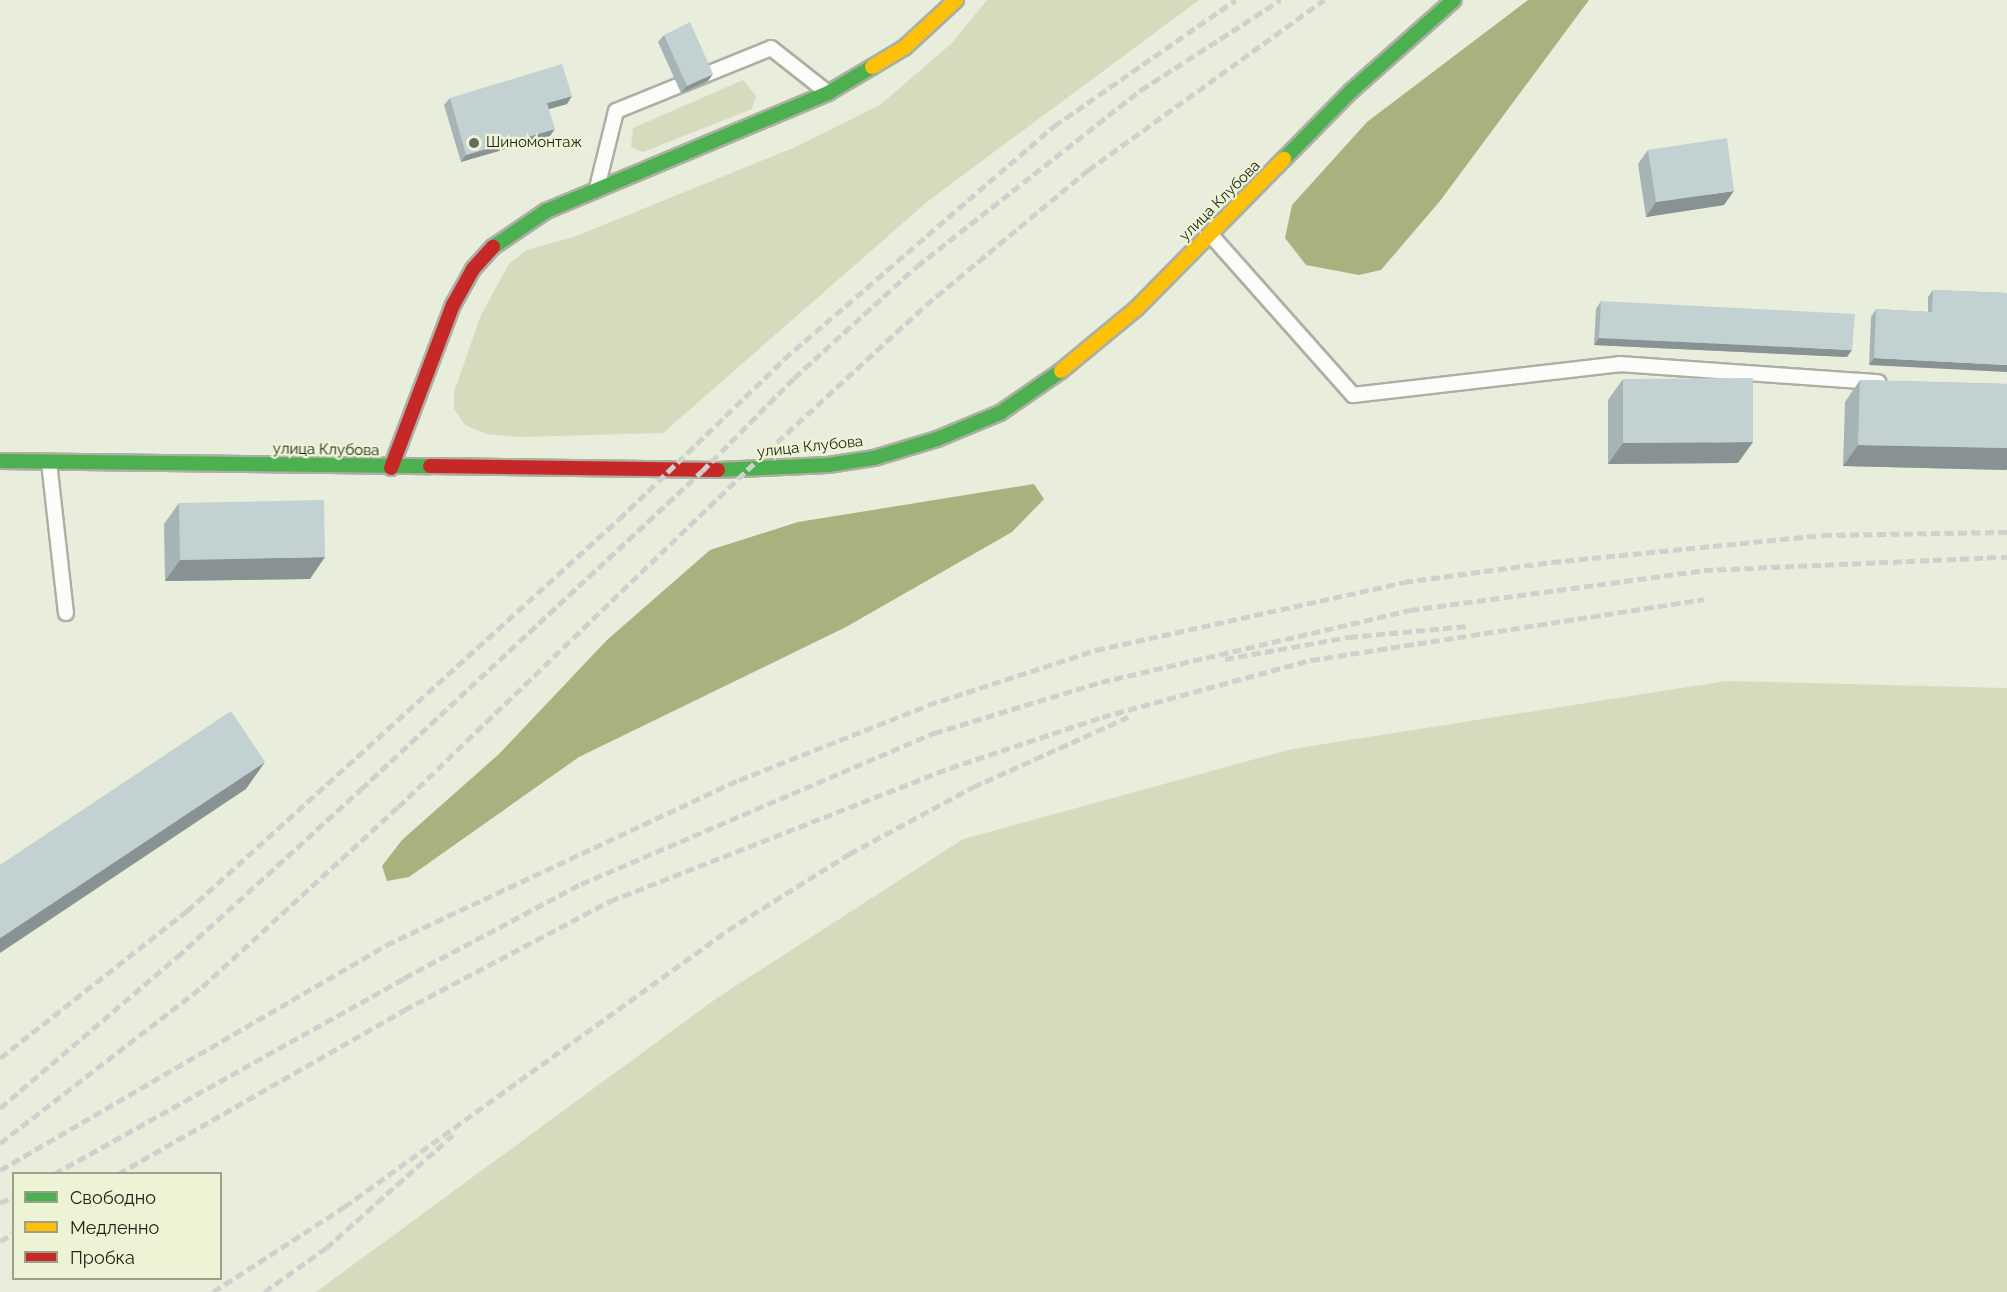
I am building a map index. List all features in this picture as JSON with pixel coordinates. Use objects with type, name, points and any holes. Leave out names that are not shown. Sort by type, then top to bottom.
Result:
[{"type":"street","points":[[390,468],[431,354],[474,269],[496,243],[524,223],[597,190],[828,93],[904,48],[956,0]]},
{"type":"street","name":"улица Клубова","points":[[0,461],[390,468],[747,470],[828,465],[874,458],[937,439],[1000,412],[1065,368],[1136,309],[1351,92],[1454,0]]},
{"type":"lane","points":[[597,190],[616,111],[771,48],[828,93]]},
{"type":"lane","points":[[1210,234],[1353,394],[1618,364],[1889,382]]},
{"type":"lane","points":[[50,462],[66,613]]},
{"type":"shaded area","points":[[987,0],[1199,0],[928,201],[663,433],[521,437],[486,434],[465,425],[454,409],[454,392],[481,315],[509,264],[527,250],[576,236],[793,148],[880,105],[952,43]]},
{"type":"shaded area","points":[[1528,0],[1589,0],[1440,201],[1381,270],[1359,275],[1306,265],[1285,238],[1292,205],[1367,122]]},
{"type":"shaded area","points":[[743,80],[756,96],[752,109],[643,152],[631,147],[633,128]]},
{"type":"shaded area","points":[[1034,484],[1044,499],[1012,532],[846,627],[579,757],[409,877],[387,881],[382,866],[402,840],[499,754],[607,640],[710,550],[798,522]]},
{"type":"shaded area","points":[[1726,681],[2007,688],[2007,1292],[316,1292],[717,998],[963,839],[1292,749]]},
{"type":"building","points":[[690,22],[713,74],[687,86],[664,35]]},
{"type":"building","points":[[562,64],[572,96],[547,103],[555,129],[466,155],[450,98]]},
{"type":"building","points":[[1727,138],[1734,191],[1656,202],[1648,150]]},
{"type":"building","points":[[1933,290],[2007,293],[2007,365],[1874,358],[1876,309],[1932,312]]},
{"type":"building","points":[[1601,301],[1855,314],[1852,350],[1599,338]]},
{"type":"building","points":[[1753,378],[1753,442],[1623,443],[1623,379]]},
{"type":"building","points":[[1860,380],[2007,384],[2007,448],[1858,445]]},
{"type":"building","points":[[324,500],[325,557],[180,560],[179,503]]},
{"type":"building","points":[[231,711],[265,762],[0,938],[0,865]]},
{"type":"railway","points":[[0,1058],[187,911],[619,519],[784,359],[1054,126],[1235,0]]},
{"type":"railway","points":[[0,1108],[177,957],[361,789],[702,471],[794,378],[917,266],[1141,90],[1280,0]]},
{"type":"railway","points":[[0,1143],[202,987],[398,807],[747,470],[926,305],[1088,170],[1324,0]]},
{"type":"railway","points":[[0,1170],[386,945],[739,780],[928,705],[1096,650],[1404,582],[1552,562],[1823,535],[2007,532]]},
{"type":"railway","points":[[58,1172],[404,978],[581,884],[934,733],[1101,682],[1410,610],[1704,570],[2007,557]]},
{"type":"railway","points":[[121,1172],[404,1010],[610,901],[950,768],[1102,717],[1311,660],[1704,599]]},
{"type":"railway","points":[[1225,659],[1349,637],[1468,626]]},
{"type":"railway","points":[[213,1292],[344,1207],[728,930],[849,854],[973,787],[1128,717]]},
{"type":"railway","points":[[264,1292],[326,1248],[453,1135]]},
{"type":"railway","points":[[0,1203],[12,1197]]},
{"type":"railway","points":[[0,1241],[12,1234]]},
{"type":"traffic: fast","points":[[1284,159],[1351,91],[1454,0]]},
{"type":"traffic: fast","points":[[493,247],[546,211],[828,93],[872,67]]},
{"type":"traffic: fast","points":[[718,470],[828,465],[874,458],[937,439],[1000,413],[1061,371]]},
{"type":"traffic: fast","points":[[0,461],[430,466]]},
{"type":"traffic: slow","points":[[872,67],[904,48],[956,0]]},
{"type":"traffic: slow","points":[[1061,371],[1136,309],[1284,159]]},
{"type":"traffic: jam","points":[[391,468],[453,305],[473,269],[493,247]]},
{"type":"traffic: jam","points":[[430,466],[718,470]]},
{"type":"place","name":"Шиномонтаж","points":[[474,143]]}]
